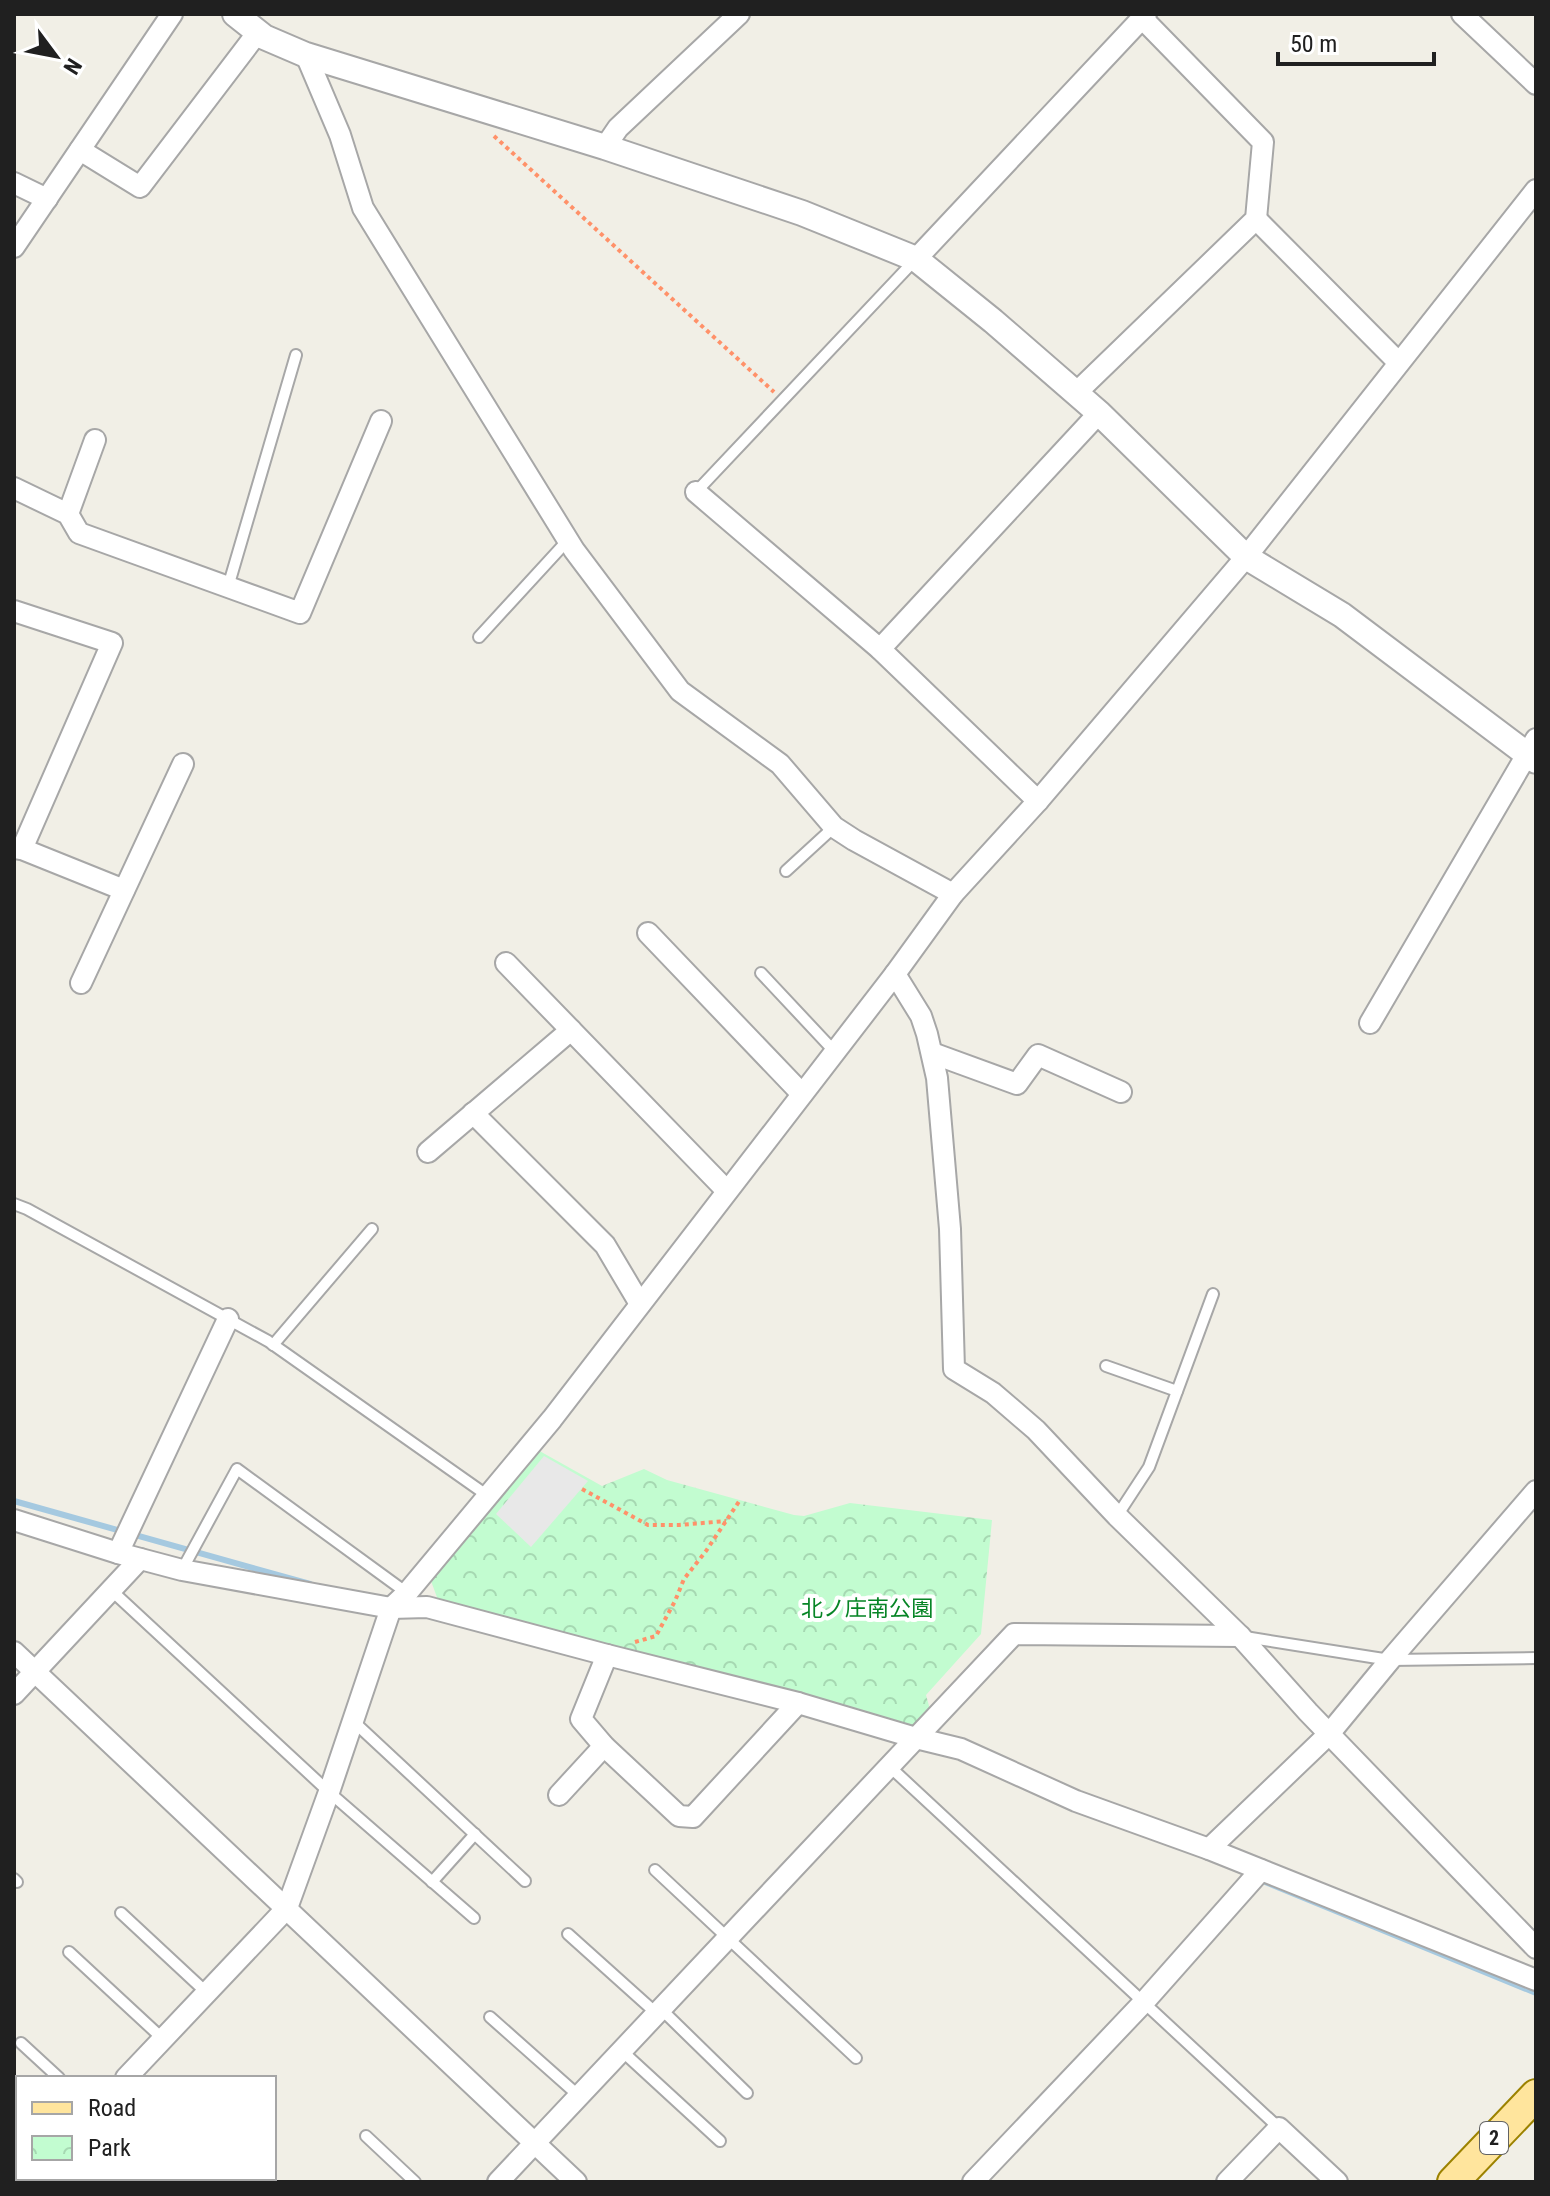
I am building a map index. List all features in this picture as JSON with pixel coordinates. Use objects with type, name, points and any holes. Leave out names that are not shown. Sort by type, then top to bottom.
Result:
[{"type":"main road","name":"2","points":[[1453,2182],[1536,2095]]},
{"type":"street","points":[[14,247],[172,14]]},
{"type":"street","points":[[235,14],[258,32],[306,55],[605,147],[802,213],[916,259],[1099,413],[1246,557],[1342,615],[1533,752],[1370,1023]]},
{"type":"street","points":[[605,147],[618,128],[739,14]]},
{"type":"street","points":[[1462,14],[1536,84]]},
{"type":"street","points":[[916,259],[1144,16],[1263,142],[1256,219],[1076,393]]},
{"type":"street","points":[[80,150],[140,187],[258,32]]},
{"type":"street","points":[[306,55],[340,135],[363,208],[568,540],[680,691],[780,764],[834,827],[953,894]]},
{"type":"street","points":[[14,183],[47,199]]},
{"type":"street","points":[[132,2076],[287,1908],[391,1608],[407,1593],[552,1419],[895,974],[953,894],[1038,801],[1246,557],[1536,190]]},
{"type":"street","points":[[1256,219],[1398,362]]},
{"type":"street","points":[[880,649],[1099,413]]},
{"type":"street","points":[[14,488],[68,514],[79,533],[300,613],[381,421]]},
{"type":"street","points":[[68,514],[95,440]]},
{"type":"street","points":[[696,492],[880,649],[1038,801]]},
{"type":"street","points":[[14,611],[112,643],[18,848],[124,890]]},
{"type":"street","points":[[81,983],[183,764]]},
{"type":"street","points":[[648,933],[802,1094]]},
{"type":"street","points":[[506,963],[727,1191]]},
{"type":"street","points":[[895,974],[921,1016],[937,1078],[947,1188],[954,1369],[993,1393],[1036,1430],[1117,1516],[1240,1636],[1329,1734],[1536,1948]]},
{"type":"street","points":[[428,1152],[571,1030]]},
{"type":"street","points":[[932,1053],[1017,1084],[1038,1055],[1121,1092]]},
{"type":"street","points":[[473,1113],[605,1245],[640,1304]]},
{"type":"street","points":[[118,1553],[228,1319]]},
{"type":"street","points":[[1209,1849],[1329,1734],[1536,1491]]},
{"type":"street","points":[[14,1520],[182,1570],[391,1608],[427,1607],[798,1703],[961,1749],[1076,1801],[1209,1849],[1536,1980]]},
{"type":"street","points":[[14,1694],[140,1559]]},
{"type":"street","points":[[498,2182],[1014,1634],[1240,1636]]},
{"type":"street","points":[[14,1652],[576,2182]]},
{"type":"street","points":[[607,1655],[581,1719],[604,1746],[679,1816],[693,1817],[798,1703]]},
{"type":"street","points":[[559,1795],[604,1746]]},
{"type":"street","points":[[973,2182],[1144,2002],[1261,1870]]},
{"type":"street","points":[[1227,2182],[1279,2128],[1337,2182]]},
{"type":"lane","points":[[696,492],[916,259]]},
{"type":"lane","points":[[228,587],[296,355]]},
{"type":"lane","points":[[479,637],[568,540]]},
{"type":"lane","points":[[786,871],[834,827]]},
{"type":"lane","points":[[761,973],[835,1052]]},
{"type":"lane","points":[[14,1204],[273,1345],[488,1496]]},
{"type":"lane","points":[[273,1345],[372,1229]]},
{"type":"lane","points":[[1117,1516],[1149,1467],[1213,1294]]},
{"type":"lane","points":[[1106,1366],[1177,1391]]},
{"type":"lane","points":[[182,1570],[237,1469],[407,1593]]},
{"type":"lane","points":[[111,1590],[329,1792],[474,1918]]},
{"type":"lane","points":[[1240,1636],[1390,1660],[1536,1658]]},
{"type":"lane","points":[[353,1721],[525,1881]]},
{"type":"lane","points":[[889,1766],[1279,2128]]},
{"type":"lane","points":[[432,1882],[475,1834]]},
{"type":"lane","points":[[655,1870],[856,2058]]},
{"type":"lane","points":[[121,1913],[207,1993]]},
{"type":"lane","points":[[568,1934],[747,2093]]},
{"type":"lane","points":[[69,1952],[163,2039]]},
{"type":"lane","points":[[490,2017],[579,2096]]},
{"type":"lane","points":[[21,2043],[57,2076]]},
{"type":"lane","points":[[622,2051],[720,2141]]},
{"type":"lane","points":[[366,2136],[415,2182]]},
{"type":"path","points":[[490,133],[781,399]]},
{"type":"path","points":[[582,1489],[648,1525],[726,1521]]},
{"type":"path","points":[[607,1655],[624,1645],[656,1636],[684,1579],[740,1500]]},
{"type":"green space","name":"北ノ庄南公園","points":[[536,1449],[602,1486],[644,1469],[667,1480],[794,1515],[804,1516],[850,1503],[992,1520],[981,1634],[926,1695],[931,1713],[914,1727],[438,1600],[431,1581]]},
{"type":"shaded area","points":[[544,1456],[588,1481],[531,1547],[496,1514]]},
{"type":"waterway","points":[[14,1501],[310,1584]]},
{"type":"waterway","points":[[1258,1879],[1536,1993]]}]
